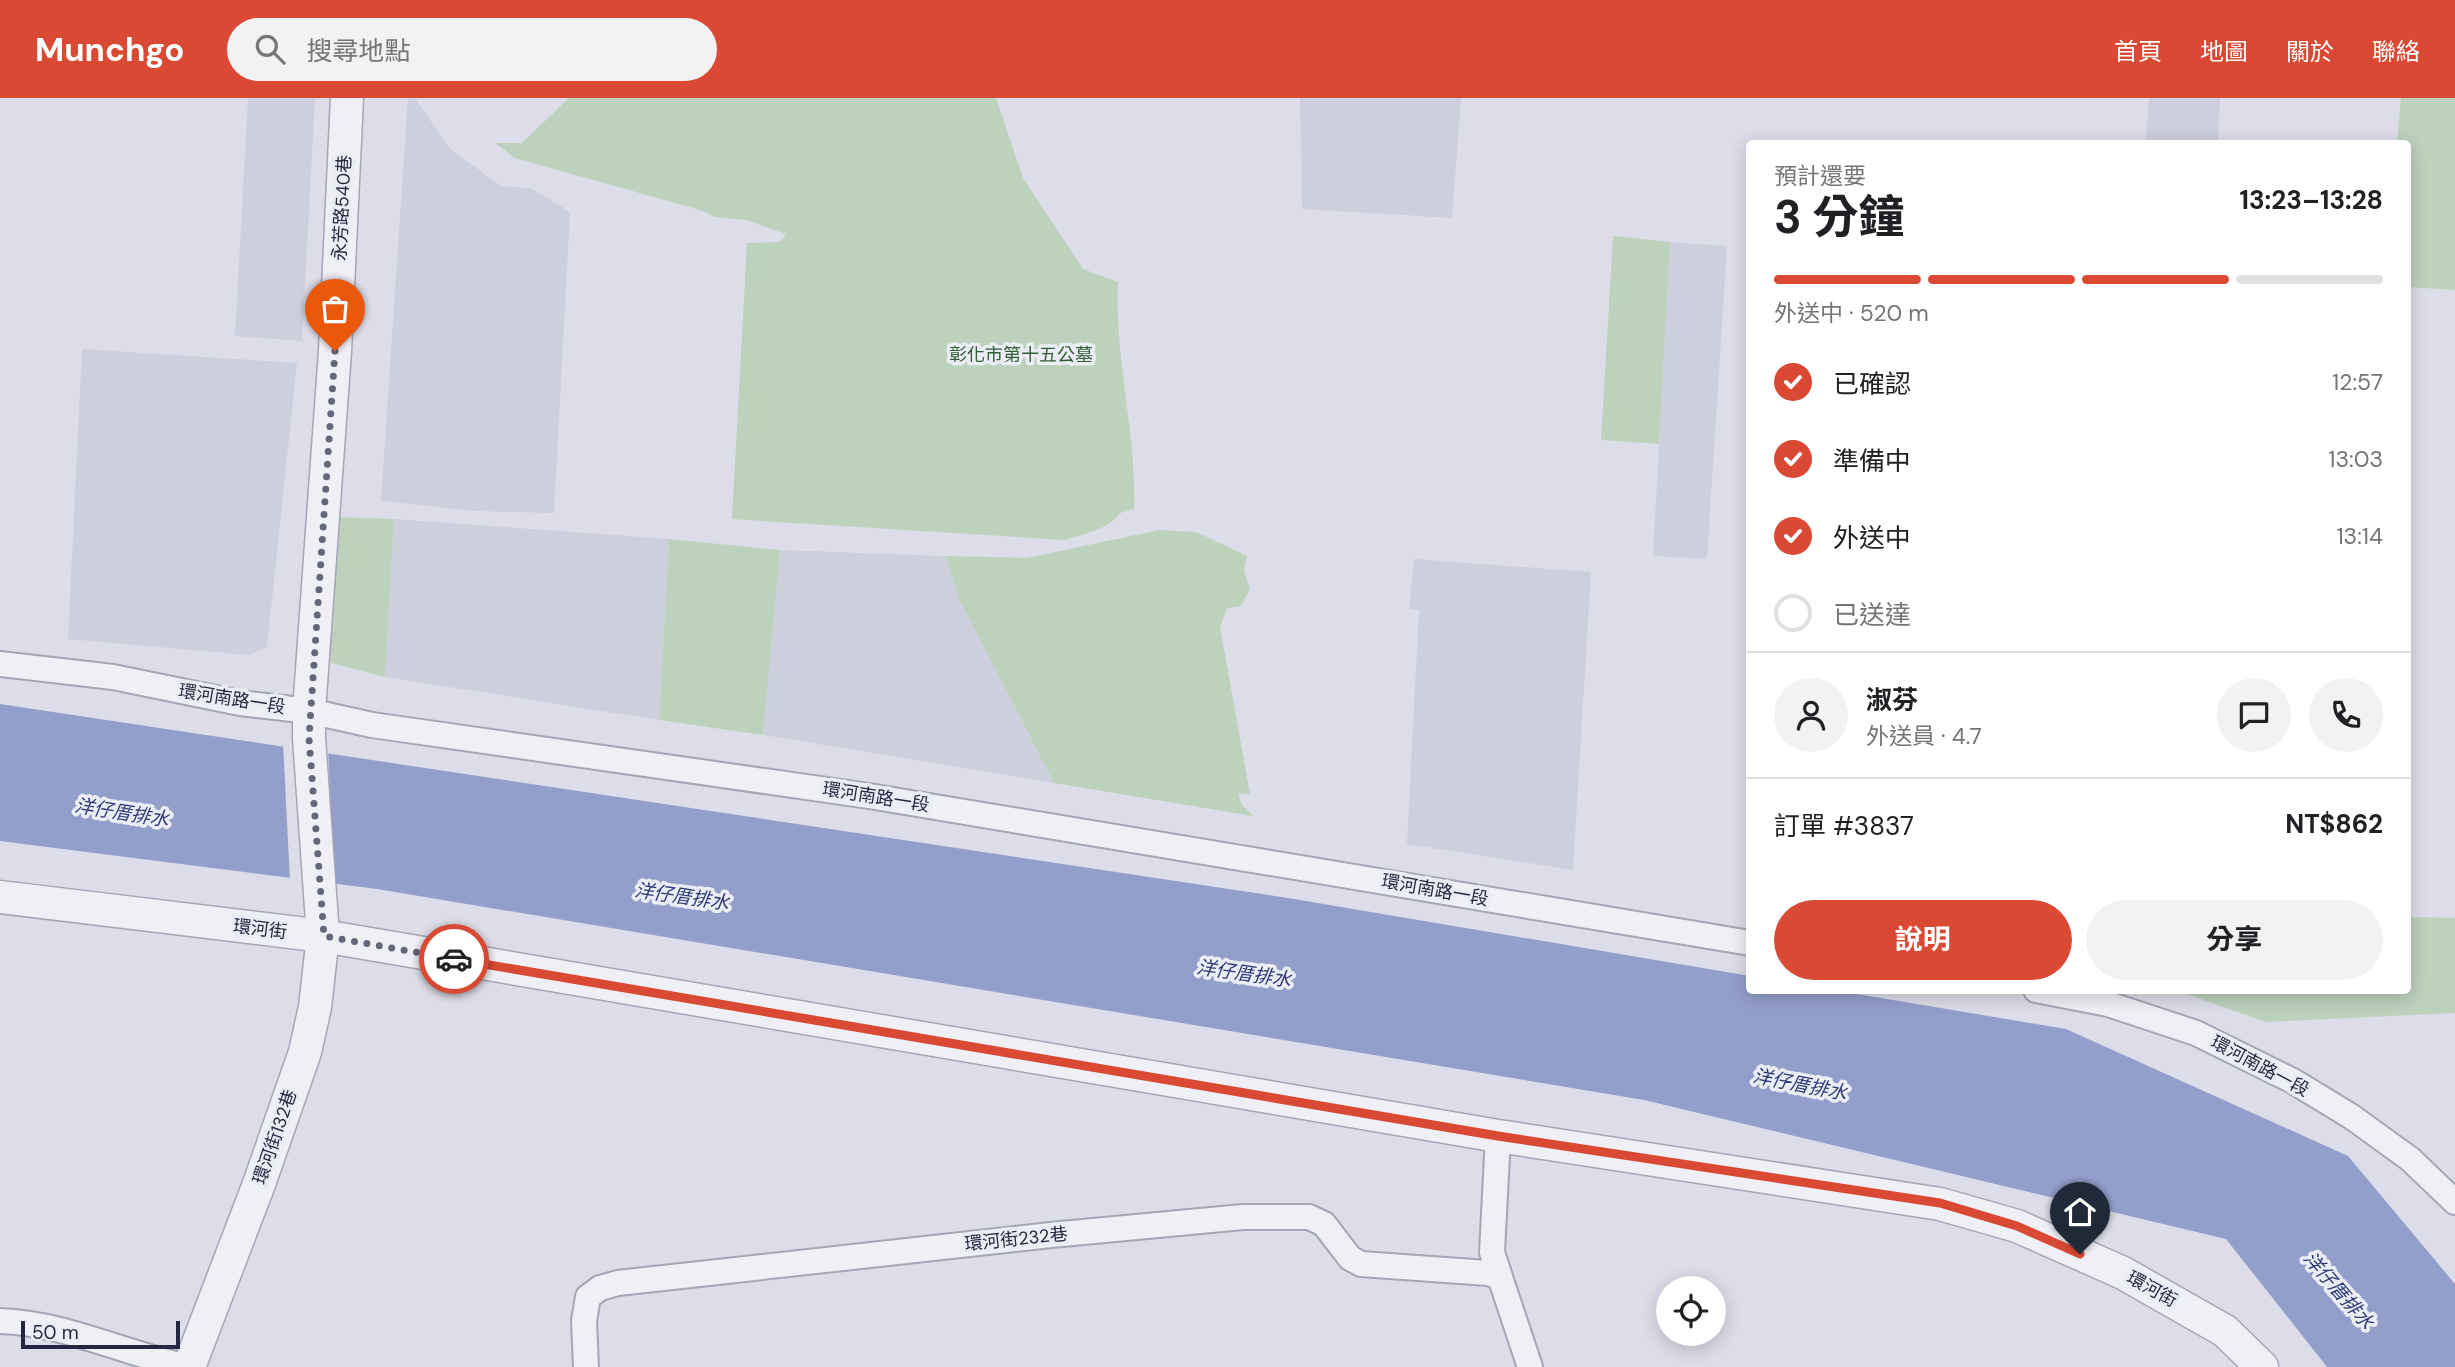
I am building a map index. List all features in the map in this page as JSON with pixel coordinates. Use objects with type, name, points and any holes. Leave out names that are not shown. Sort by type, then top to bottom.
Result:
[{"type":"street","name":"永芳路540巷","points":[[320,899],[309,724],[335,351],[347,98]]},
{"type":"street","name":"環河南路一段","points":[[0,664],[113,677],[240,703],[309,724],[372,725],[1012,818],[1746,942]]},
{"type":"street","name":"環河街","points":[[0,897],[324,936],[1498,1136],[1940,1203],[2017,1226],[2123,1273],[2225,1331],[2262,1367]]},
{"type":"street","name":"環河街132巷","points":[[189,1367],[259,1184],[305,1052],[315,1007],[324,936],[320,899]]},
{"type":"street","name":"環河南路一段","points":[[2057,994],[2108,1004],[2196,1033],[2293,1081],[2352,1117],[2410,1159],[2455,1202]]},
{"type":"street","points":[[1498,1136],[1492,1252],[1530,1367]]},
{"type":"street","name":"環河街232巷","points":[[586,1367],[584,1321],[589,1297],[600,1288],[618,1283],[1051,1235],[1243,1217],[1309,1217],[1324,1224],[1350,1258],[1361,1264],[1488,1273],[1500,1277]]},
{"type":"street","points":[[0,1321],[55,1329],[159,1361],[189,1367]]},
{"type":"shaded area","points":[[248,98],[315,98],[302,341],[235,336]]},
{"type":"shaded area","points":[[408,98],[415,98],[450,149],[501,186],[531,188],[570,212],[554,513],[475,511],[381,501]]},
{"type":"shaded area","points":[[1300,98],[1461,98],[1452,218],[1302,209]]},
{"type":"shaded area","points":[[2149,98],[2220,98],[2218,140],[2146,140]]},
{"type":"shaded area","points":[[1670,242],[1727,246],[1707,559],[1653,556]]},
{"type":"shaded area","points":[[82,349],[297,363],[267,647],[249,655],[68,639]]},
{"type":"shaded area","points":[[394,519],[669,539],[659,720],[385,677]]},
{"type":"shaded area","points":[[780,550],[945,556],[959,599],[1054,783],[763,735]]},
{"type":"shaded area","points":[[1414,559],[1591,572],[1573,870],[1407,844],[1419,610],[1409,608]]},
{"type":"green space","name":"彰化市第十五公墓","points":[[569,98],[996,98],[1023,178],[1083,269],[1118,282],[1119,339],[1132,452],[1134,509],[1120,513],[1103,527],[1065,540],[732,519],[747,243],[780,242],[786,234],[746,220],[715,217],[700,210],[515,158],[495,143],[522,143]]},
{"type":"green space","points":[[2401,98],[2455,98],[2455,290],[2411,287],[2411,140],[2397,140]]},
{"type":"green space","points":[[1613,236],[1670,242],[1659,444],[1601,440]]},
{"type":"green space","points":[[329,517],[394,519],[385,677],[320,660]]},
{"type":"green space","points":[[1159,530],[1196,532],[1247,556],[1244,571],[1250,589],[1241,606],[1227,608],[1220,627],[1250,794],[1238,793],[1242,805],[1253,816],[1054,783],[959,599],[945,556],[1027,558]]},
{"type":"green space","points":[[669,539],[780,550],[763,735],[659,720]]},
{"type":"green space","points":[[2411,917],[2455,918],[2455,1013],[2265,1022],[2187,994],[2411,994]]},
{"type":"water","name":"洋仔厝排水","points":[[0,704],[1288,898],[1746,975],[1746,994],[1857,994],[2066,1029],[2348,1156],[2455,1284],[2455,1367],[2327,1367],[2226,1239],[1644,1100],[377,889],[0,841]]},
{"type":"pier","points":[[283,742],[328,749],[335,887],[290,881]]},
{"type":"way so far","points":[[335,351],[309,711],[324,936],[454,959]]},
{"type":"route","points":[[454,959],[1498,1136],[1940,1203],[2017,1226],[2080,1254]]}]
